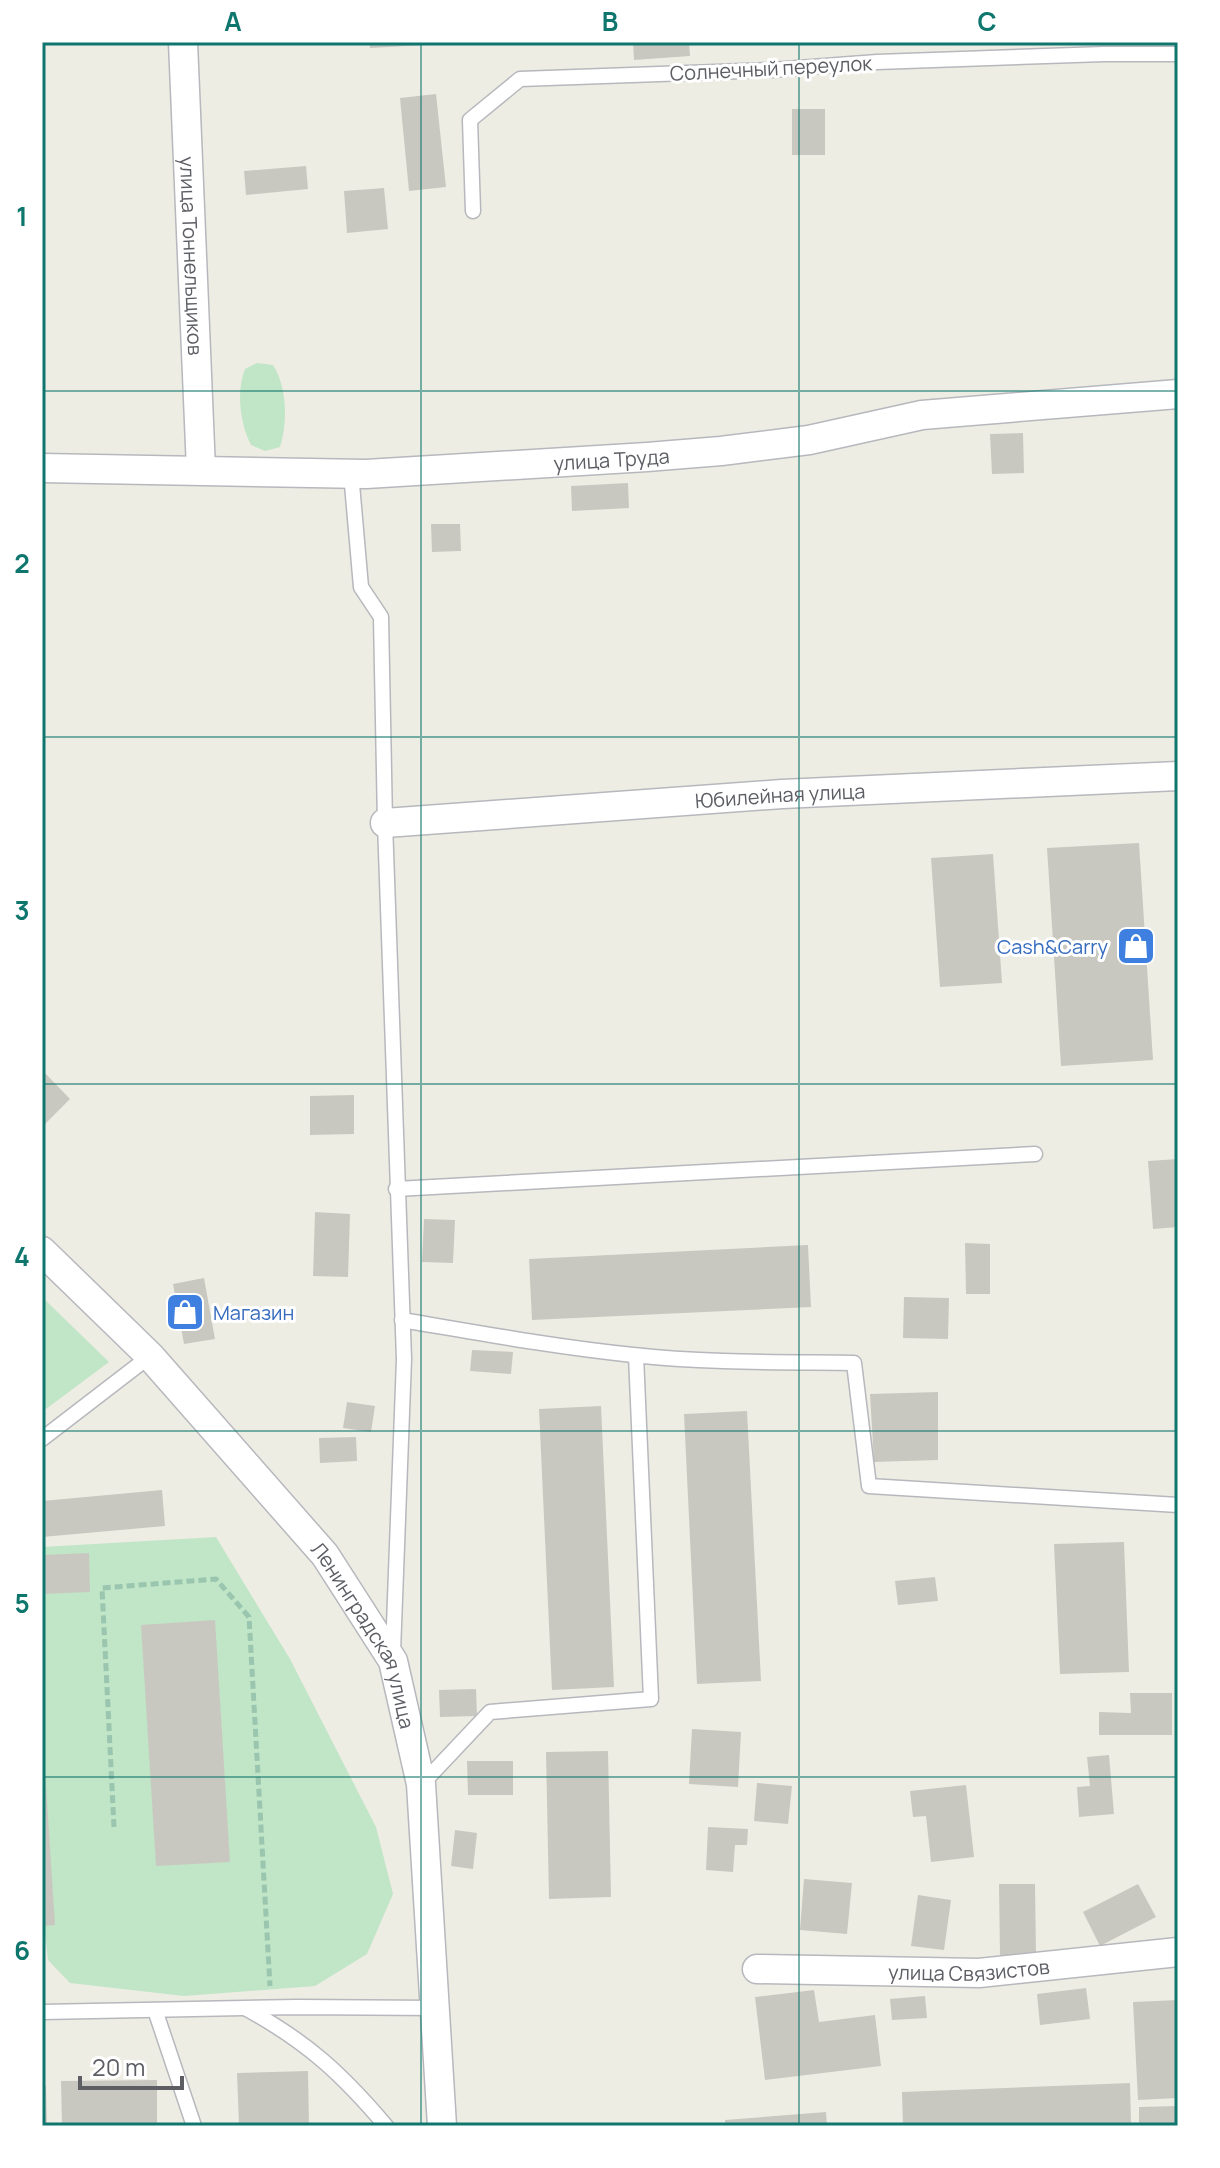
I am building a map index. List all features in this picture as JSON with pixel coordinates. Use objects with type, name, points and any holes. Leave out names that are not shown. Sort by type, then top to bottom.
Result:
[{"type":"street","name":"улица Тоннельщиков","points":[[183,42],[201,470]]},
{"type":"street","name":"улица Труда","points":[[42,468],[351,473],[721,451],[809,440],[922,415],[1178,394]]},
{"type":"street","name":"Юбилейная улица","points":[[385,823],[782,794],[1178,776]]},
{"type":"street","name":"Ленинградская улица","points":[[42,1251],[150,1356],[325,1555],[393,1661],[421,1784],[442,2126]]},
{"type":"street","name":"улица Связистов","points":[[757,1969],[979,1973],[1178,1952]]},
{"type":"lane","name":"Солнечный переулок","points":[[473,211],[470,120],[520,79],[772,70],[908,61],[1178,54]]},
{"type":"lane","points":[[351,473],[361,587],[381,617],[396,1189],[404,1359],[393,1661]]},
{"type":"lane","points":[[396,1189],[1035,1154]]},
{"type":"lane","points":[[402,1320],[636,1356],[745,1362],[854,1363],[869,1486],[1178,1503]]},
{"type":"lane","points":[[42,1439],[150,1356]]},
{"type":"lane","points":[[421,1784],[490,1712],[651,1699],[636,1356]]},
{"type":"lane","points":[[42,2012],[272,2007],[437,2008]]},
{"type":"lane","points":[[245,2008],[287,2031],[348,2081],[386,2126]]},
{"type":"lane","points":[[155,2010],[194,2126]]},
{"type":"path","points":[[114,1827],[102,1588],[216,1579],[249,1617],[272,2007]]},
{"type":"green space","points":[[257,363],[273,365],[285,405],[280,447],[265,451],[251,445],[240,407],[245,369]]},
{"type":"green space","points":[[42,1297],[109,1362],[46,1409],[42,1405]]},
{"type":"green space","points":[[216,1537],[290,1659],[376,1827],[393,1894],[367,1954],[315,1986],[184,1996],[70,1983],[48,1960],[42,1905],[42,1547]]},
{"type":"building","points":[[370,42],[425,42],[425,45],[370,48]]},
{"type":"building","points":[[633,42],[689,42],[690,56],[634,60]]},
{"type":"building","points":[[436,94],[446,187],[409,191],[400,98]]},
{"type":"building","points":[[792,109],[825,109],[825,155],[792,155]]},
{"type":"building","points":[[306,166],[308,189],[246,195],[244,171]]},
{"type":"building","points":[[384,188],[388,229],[347,233],[344,191]]},
{"type":"building","points":[[1023,433],[1024,473],[992,474],[990,434]]},
{"type":"building","points":[[628,483],[629,508],[572,511],[571,486]]},
{"type":"building","points":[[431,524],[460,524],[461,551],[432,552]]},
{"type":"building","points":[[1139,843],[1153,1060],[1061,1066],[1047,848]]},
{"type":"building","points":[[993,854],[1002,983],[940,987],[931,858]]},
{"type":"building","points":[[42,1070],[70,1099],[42,1127]]},
{"type":"building","points":[[354,1095],[354,1134],[310,1135],[310,1096]]},
{"type":"building","points":[[1178,1159],[1178,1227],[1153,1229],[1148,1161]]},
{"type":"building","points":[[315,1212],[350,1214],[348,1277],[313,1276]]},
{"type":"building","points":[[424,1219],[455,1220],[453,1263],[422,1262]]},
{"type":"building","points":[[965,1243],[990,1244],[990,1294],[966,1294]]},
{"type":"building","points":[[808,1245],[811,1307],[532,1320],[529,1259]]},
{"type":"building","points":[[204,1278],[215,1339],[184,1344],[173,1284]]},
{"type":"building","points":[[904,1297],[949,1298],[948,1339],[903,1338]]},
{"type":"building","points":[[472,1350],[513,1352],[511,1374],[470,1371]]},
{"type":"building","points":[[938,1392],[938,1460],[874,1462],[870,1394]]},
{"type":"building","points":[[347,1402],[375,1406],[371,1432],[343,1428]]},
{"type":"building","points":[[601,1406],[614,1687],[552,1690],[539,1409]]},
{"type":"building","points":[[747,1411],[761,1681],[697,1684],[684,1414]]},
{"type":"building","points":[[356,1437],[357,1461],[320,1463],[319,1438]]},
{"type":"building","points":[[162,1490],[165,1526],[42,1537],[42,1501]]},
{"type":"building","points":[[1124,1542],[1129,1672],[1060,1674],[1054,1544]]},
{"type":"building","points":[[89,1553],[90,1592],[42,1594],[42,1555]]},
{"type":"building","points":[[935,1577],[938,1601],[898,1605],[895,1581]]},
{"type":"building","points":[[215,1620],[230,1862],[156,1866],[141,1625]]},
{"type":"building","points":[[476,1689],[477,1716],[440,1717],[439,1690]]},
{"type":"building","points":[[1130,1693],[1172,1693],[1172,1735],[1099,1735],[1099,1712],[1131,1713]]},
{"type":"building","points":[[692,1729],[741,1732],[738,1787],[689,1784]]},
{"type":"building","points":[[608,1751],[611,1897],[549,1899],[546,1752]]},
{"type":"building","points":[[42,1755],[55,1925],[42,1926]]},
{"type":"building","points":[[1109,1755],[1114,1814],[1079,1817],[1077,1787],[1090,1786],[1087,1757]]},
{"type":"building","points":[[467,1761],[513,1761],[513,1795],[468,1795]]},
{"type":"building","points":[[757,1783],[792,1786],[788,1824],[754,1821]]},
{"type":"building","points":[[966,1785],[974,1857],[931,1862],[926,1816],[913,1817],[910,1791]]},
{"type":"building","points":[[708,1827],[748,1829],[747,1845],[735,1845],[733,1872],[706,1870]]},
{"type":"building","points":[[455,1830],[477,1833],[473,1869],[451,1866]]},
{"type":"building","points":[[804,1879],[852,1883],[847,1934],[800,1930]]},
{"type":"building","points":[[999,1884],[1035,1884],[1036,1955],[1000,1956]]},
{"type":"building","points":[[1138,1884],[1156,1917],[1100,1946],[1083,1912]]},
{"type":"building","points":[[918,1895],[951,1900],[944,1950],[911,1946]]},
{"type":"building","points":[[1086,1988],[1090,2019],[1040,2025],[1037,1994]]},
{"type":"building","points":[[814,1990],[819,2022],[875,2015],[881,2066],[765,2080],[755,1997]]},
{"type":"building","points":[[925,1996],[927,2018],[892,2020],[890,1999]]},
{"type":"building","points":[[1178,2000],[1178,2098],[1138,2100],[1133,2002]]},
{"type":"building","points":[[308,2071],[309,2126],[239,2126],[237,2073]]},
{"type":"building","points":[[157,2080],[157,2126],[62,2126],[61,2081]]},
{"type":"building","points":[[1130,2083],[1131,2124],[903,2126],[902,2092]]},
{"type":"building","points":[[42,2086],[46,2086],[47,2126],[42,2126]]},
{"type":"building","points":[[1178,2106],[1178,2126],[1139,2126],[1139,2107]]},
{"type":"building","points":[[826,2112],[827,2126],[725,2126],[725,2120]]},
{"type":"place","name":"Cash&Carry","points":[[1136,946]]},
{"type":"place","name":"Магазин","points":[[185,1312]]}]
